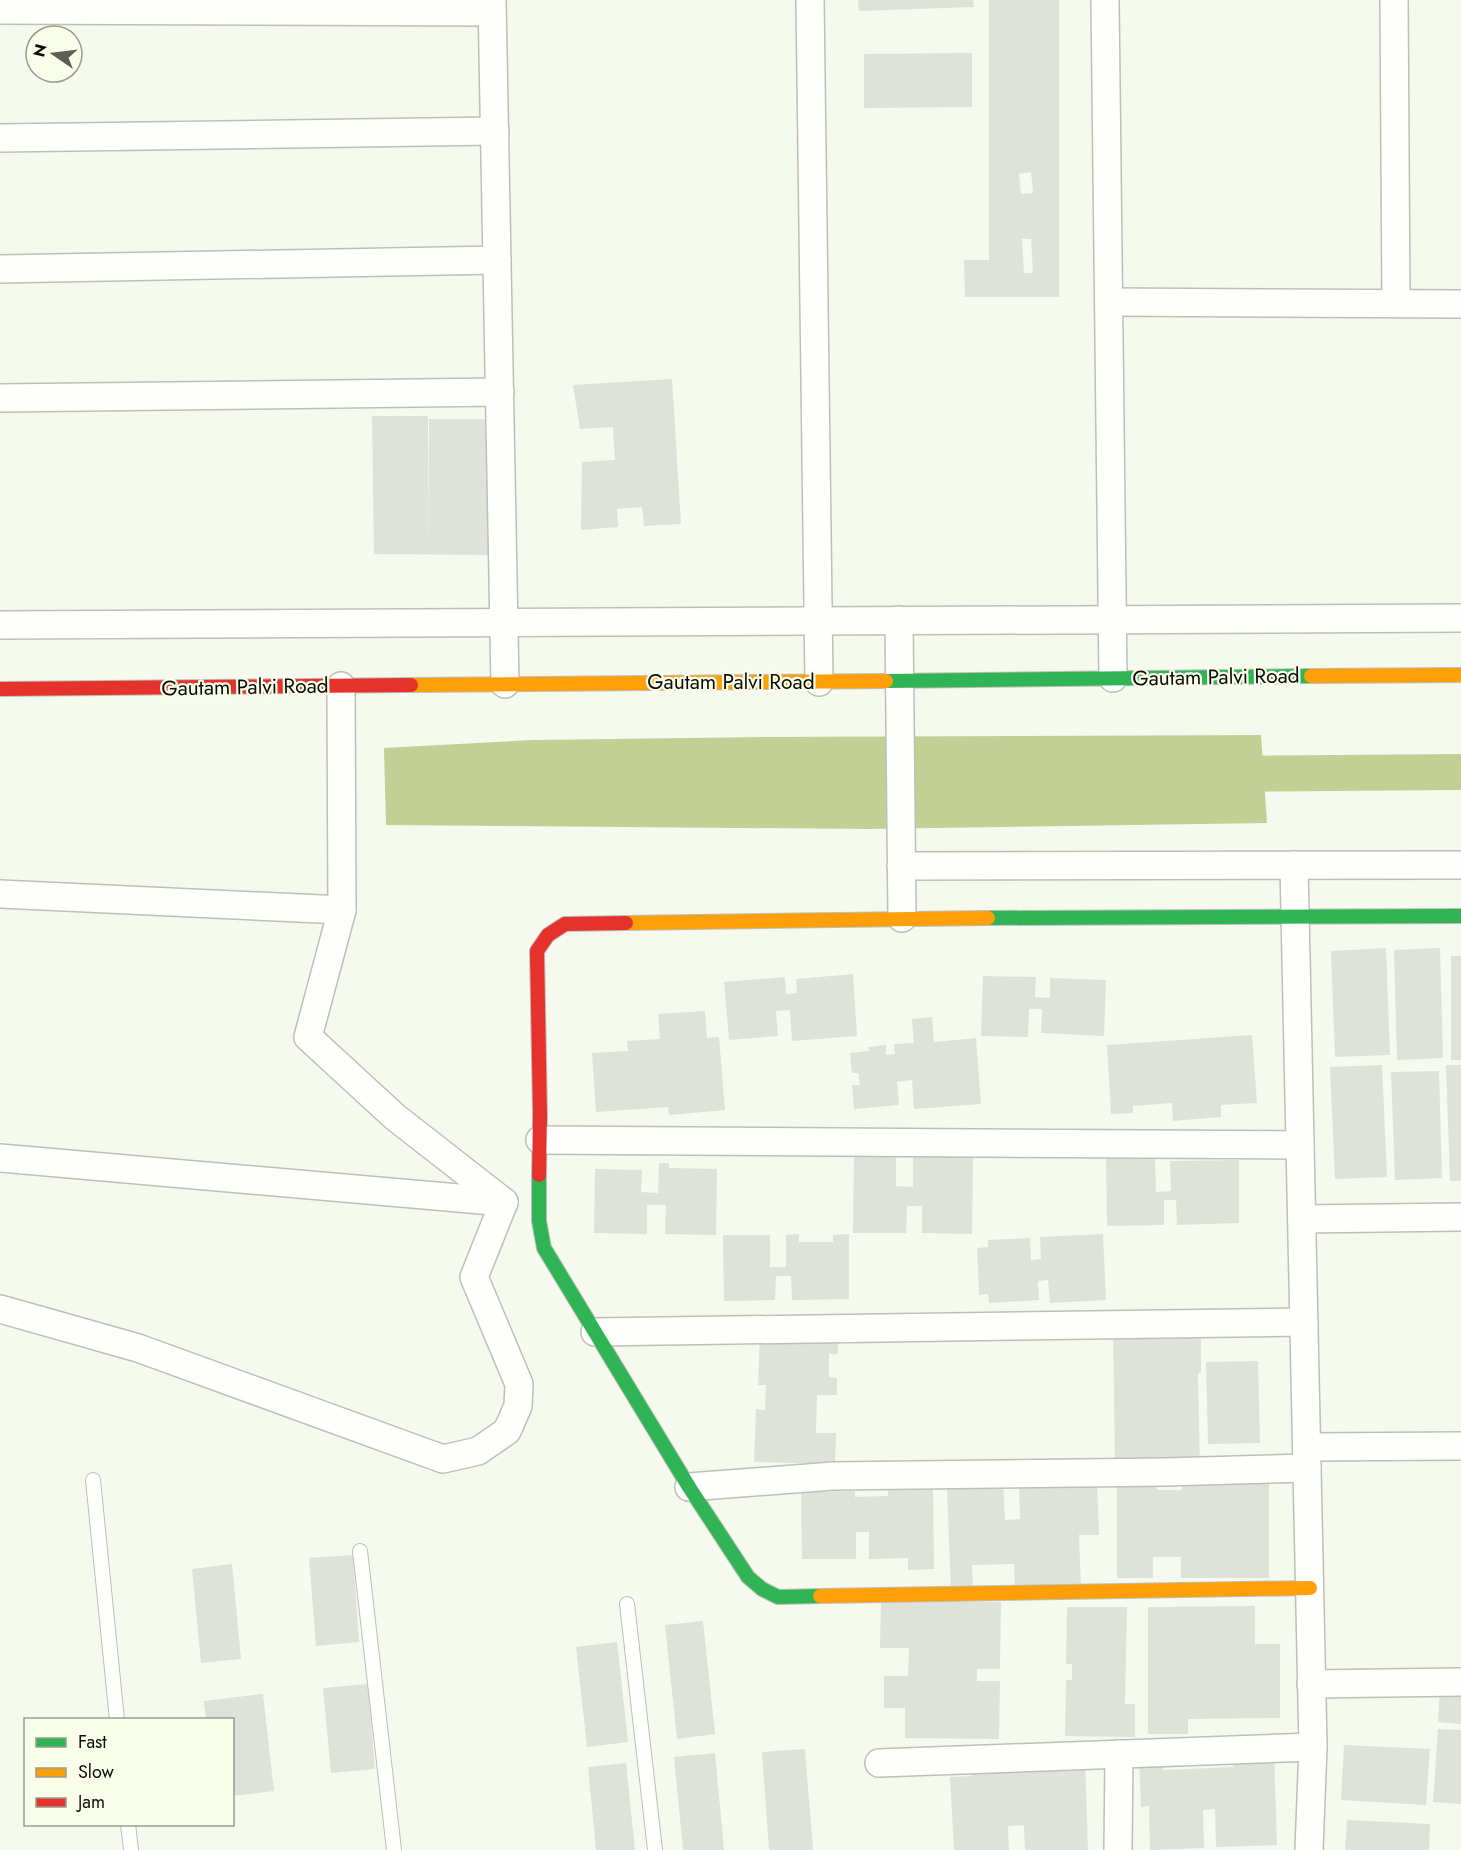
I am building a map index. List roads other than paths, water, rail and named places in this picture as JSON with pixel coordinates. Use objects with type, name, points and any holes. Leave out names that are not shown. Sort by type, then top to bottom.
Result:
[{"type":"street","points":[[810,0],[819,681]]},
{"type":"street","points":[[1105,0],[1113,678]]},
{"type":"street","points":[[1394,0],[1396,303]]},
{"type":"street","points":[[0,10],[492,6],[505,684]]},
{"type":"street","points":[[0,138],[495,131]]},
{"type":"street","points":[[0,269],[497,260]]},
{"type":"street","points":[[1109,302],[1461,304]]},
{"type":"street","points":[[0,398],[500,392]]},
{"type":"street","points":[[0,625],[1461,618]]},
{"type":"street","points":[[899,620],[902,918]]},
{"type":"street","name":"Gautam Palvi Road","points":[[0,689],[1461,675]]},
{"type":"street","points":[[341,686],[342,910],[308,1036],[395,1117],[504,1202]]},
{"type":"street","points":[[901,854],[1294,865],[1461,865]]},
{"type":"street","points":[[1294,865],[1313,1747],[1309,1850]]},
{"type":"street","points":[[0,894],[342,910]]},
{"type":"street","points":[[1310,1588],[778,1597],[758,1588],[748,1577],[688,1487],[544,1248],[539,1230],[537,951],[543,939],[553,930],[565,924],[902,918],[1461,916]]},
{"type":"street","points":[[540,1140],[1300,1145]]},
{"type":"street","points":[[0,1158],[504,1202]]},
{"type":"street","points":[[0,1309],[138,1348],[442,1459],[478,1451],[507,1431],[518,1406],[519,1384],[474,1277],[504,1202]]},
{"type":"street","points":[[1302,1219],[1461,1217]]},
{"type":"street","points":[[595,1332],[1304,1322]]},
{"type":"street","points":[[688,1487],[834,1476],[1165,1472],[1461,1446]]},
{"type":"street","points":[[1311,1684],[1461,1682]]},
{"type":"street","points":[[879,1763],[1313,1747]]},
{"type":"street","points":[[1118,1850],[1119,1754]]},
{"type":"lane","points":[[93,1480],[117,1718]]},
{"type":"lane","points":[[360,1551],[394,1850]]},
{"type":"lane","points":[[627,1604],[655,1850]]},
{"type":"lane","points":[[128,1826],[131,1850]]},
{"type":"waterway","points":[[1213,774],[1461,772]]}]
